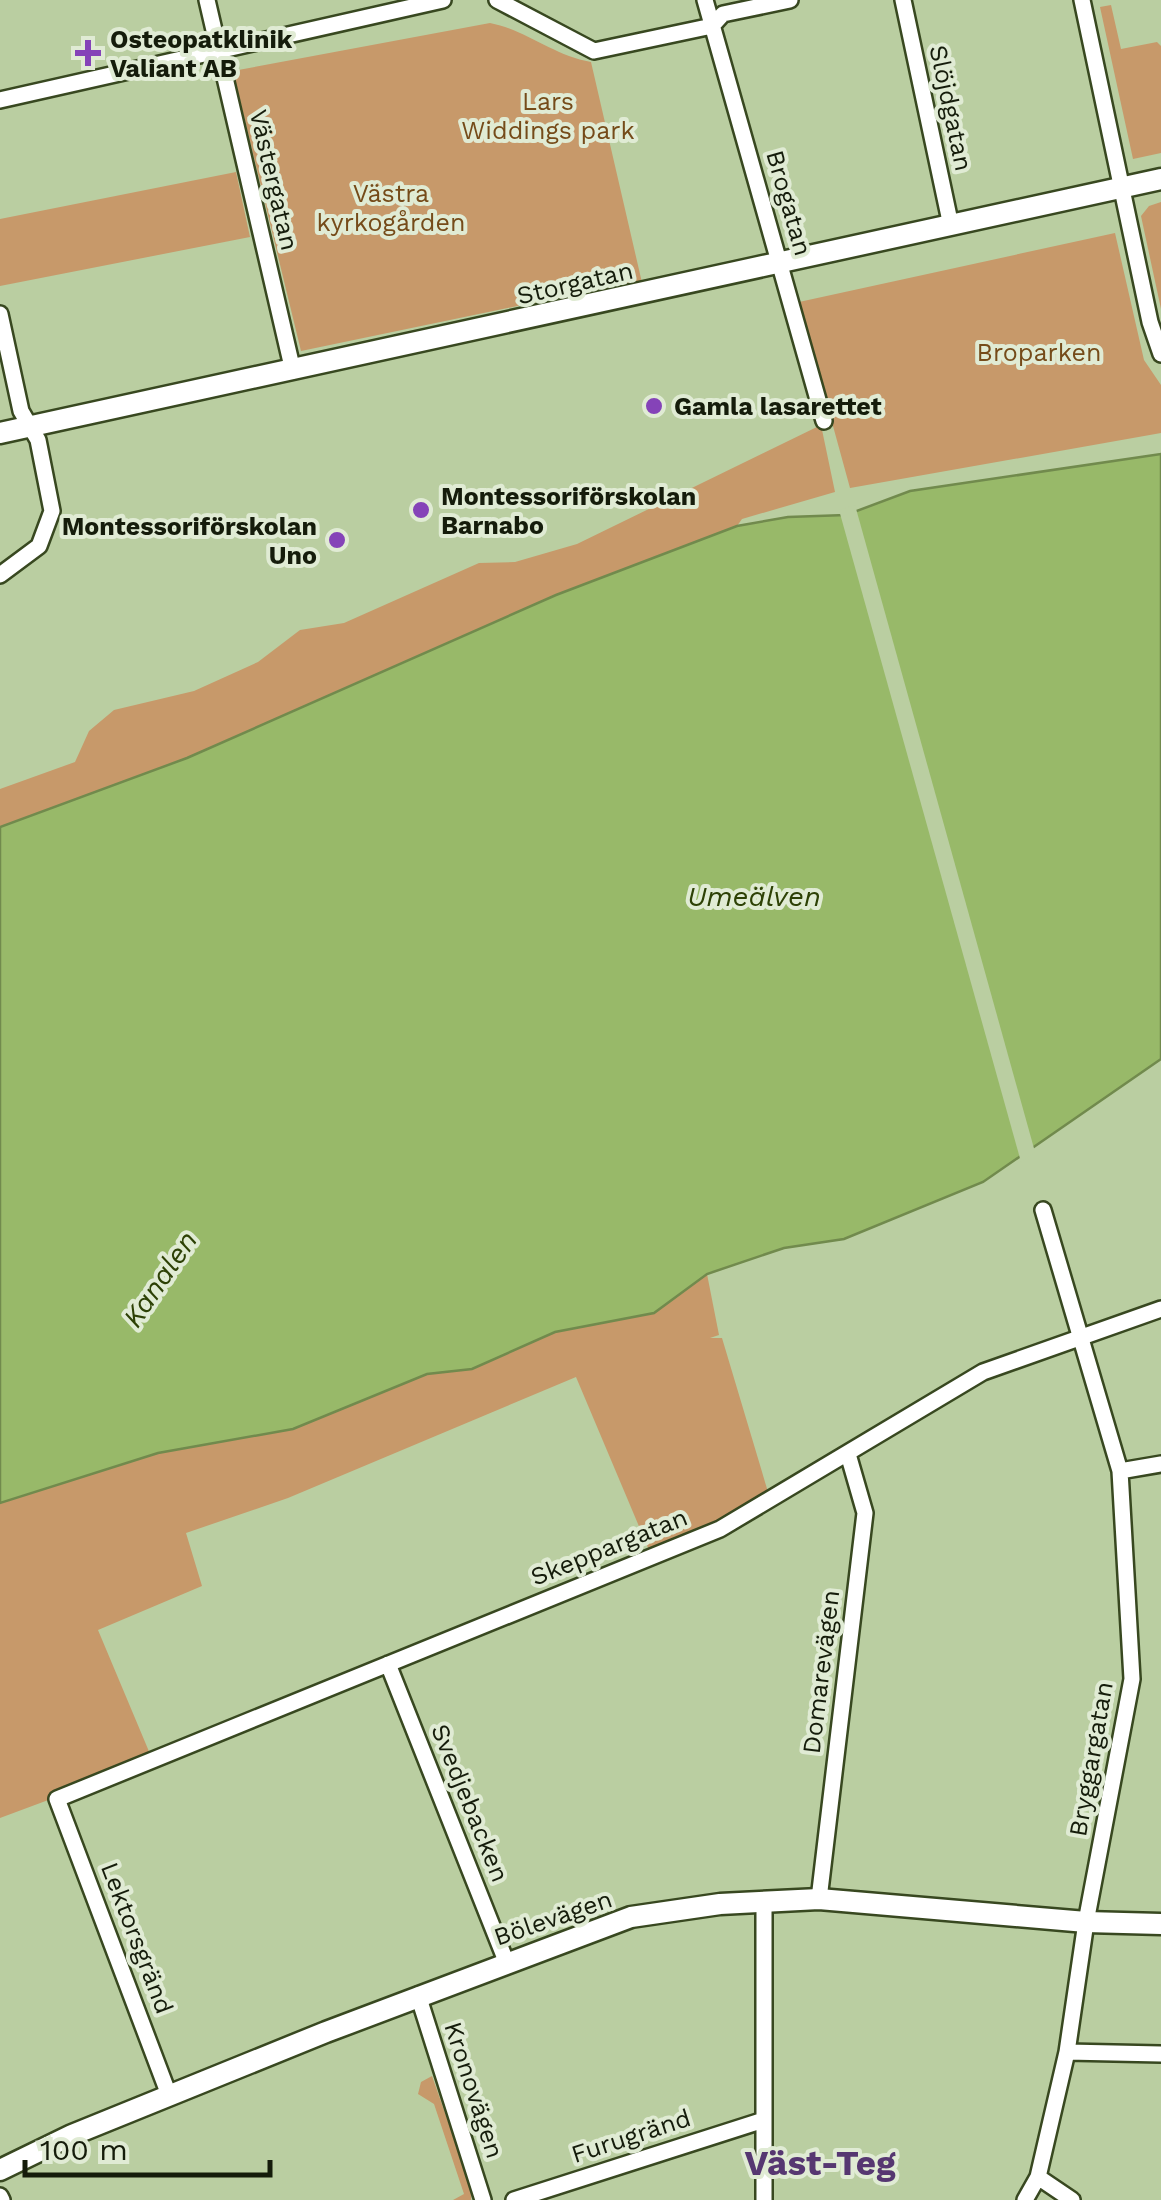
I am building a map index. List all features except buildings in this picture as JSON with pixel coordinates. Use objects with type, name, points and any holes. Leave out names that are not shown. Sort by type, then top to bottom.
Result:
[{"type":"street","name":"Västergatan","points":[[207,0],[293,371]]},
{"type":"street","points":[[0,100],[444,0]]},
{"type":"street","points":[[497,0],[594,51],[712,26],[723,14],[790,0]]},
{"type":"street","name":"Brogatan","points":[[705,0],[824,420]]},
{"type":"street","name":"Slöjdgatan","points":[[903,0],[951,226]]},
{"type":"street","points":[[1082,0],[1150,322],[1161,354]]},
{"type":"street","name":"Storgatan","points":[[0,433],[1161,179]]},
{"type":"street","points":[[0,314],[28,427],[38,440],[52,511],[50,527],[34,552],[0,575]]},
{"type":"street","name":"Bryggargatan","points":[[1024,2200],[1038,2177],[1068,2052],[1086,1922],[1132,1680],[1120,1471],[1043,1210]]},
{"type":"street","name":"Skeppargatan","points":[[57,1800],[720,1529],[983,1372],[1161,1310]]},
{"type":"street","name":"Domarevägen","points":[[819,1898],[864,1513],[848,1454]]},
{"type":"street","points":[[1120,1471],[1161,1464]]},
{"type":"street","name":"Svedjebacken","points":[[388,1664],[506,1961]]},
{"type":"street","name":"Lektorsgränd","points":[[57,1800],[169,2095]]},
{"type":"street","name":"Bölevägen","points":[[0,2170],[169,2095],[506,1961],[631,1918],[764,1900],[819,1898],[1086,1922],[1161,1924]]},
{"type":"street","points":[[764,1900],[764,2200]]},
{"type":"street","name":"Kronovägen","points":[[418,1996],[483,2200]]},
{"type":"street","points":[[1068,2052],[1161,2054]]},
{"type":"street","name":"Furugränd","points":[[514,2200],[764,2120]]},
{"type":"street","points":[[1038,2177],[1072,2200]]},
{"type":"green space","points":[[1111,5],[1121,49],[1157,42],[1161,46],[1161,153],[1133,159],[1100,7]]},
{"type":"green space","name":"Västra kyrkogården","points":[[490,23],[591,62],[643,287],[541,301],[301,351],[233,71]]},
{"type":"green space","points":[[236,172],[250,237],[0,286],[0,219]]},
{"type":"green space","points":[[1161,202],[1161,309],[1141,216],[1149,206]]},
{"type":"green space","name":"Broparken","points":[[1115,233],[1144,360],[1161,385],[1161,433],[850,488],[799,302]]},
{"type":"green space","points":[[821,425],[835,492],[742,519],[737,526],[556,595],[187,758],[0,827],[0,789],[75,762],[89,731],[114,710],[194,691],[258,662],[300,630],[344,623],[479,563],[515,562],[577,544]]},
{"type":"green space","points":[[707,1274],[719,1335],[710,1338],[722,1338],[768,1492],[712,1524],[649,1550],[576,1377],[288,1498],[186,1533],[202,1586],[98,1630],[153,1761],[0,1818],[0,1503],[158,1453],[293,1429],[427,1374],[472,1369],[555,1332],[654,1313]]},
{"type":"green space","points":[[432,2076],[472,2190],[471,2200],[453,2200],[464,2194],[434,2104],[418,2094],[421,2082]]},
{"type":"water","name":"Umeälven","points":[[1161,454],[1161,1059],[983,1182],[844,1239],[784,1248],[707,1274],[654,1313],[555,1332],[472,1369],[427,1374],[293,1429],[158,1453],[0,1503],[0,827],[187,758],[556,595],[737,526],[788,517],[846,515],[910,491]]},
{"type":"pier","points":[[855,505],[1035,1152],[1021,1162],[839,510]]},
{"type":"place","name":"Osteopatklinik Valiant AB","points":[[88,53]]},
{"type":"place","name":"Gamla lasarettet","points":[[654,406]]},
{"type":"place","name":"Montessoriförskolan Barnabo","points":[[421,510]]},
{"type":"place","name":"Montessoriförskolan Uno","points":[[337,540]]},
{"type":"district","name":"Väst-Teg","points":[[820,2163]]},
{"type":"park label","name":"Lars Widdings park","points":[[548,116]]},
{"type":"water label","name":"Kanalen","points":[[160,1279]]}]
